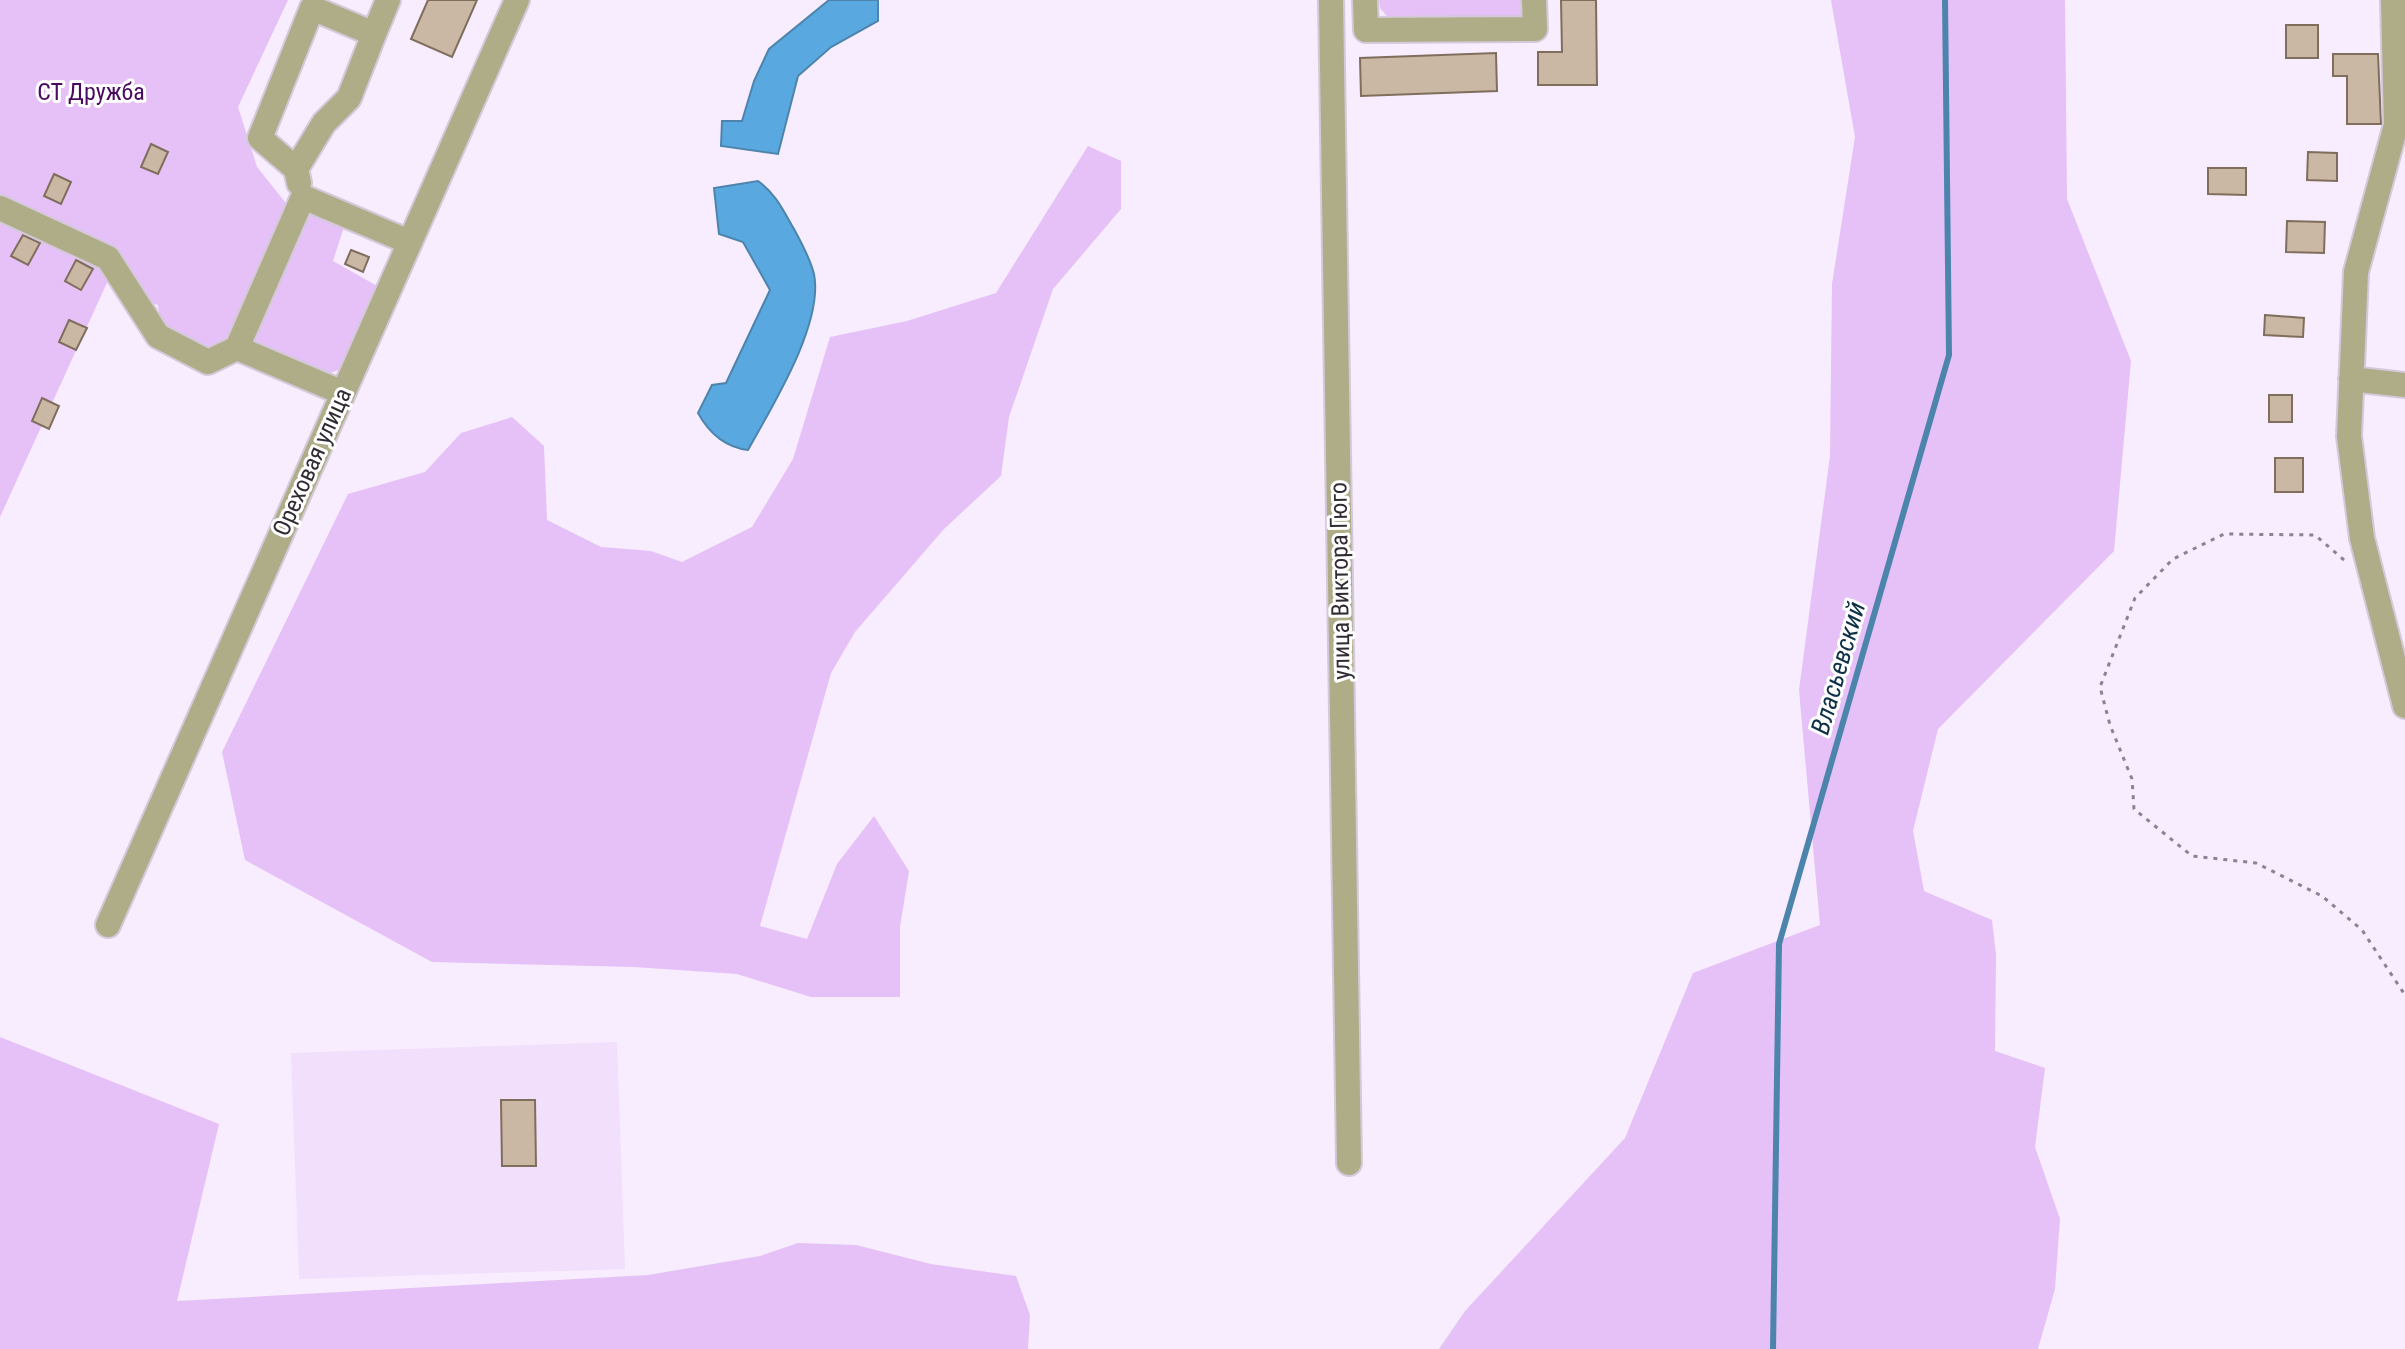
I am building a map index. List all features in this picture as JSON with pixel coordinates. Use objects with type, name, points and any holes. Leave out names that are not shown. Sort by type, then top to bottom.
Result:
[{"type":"street","points":[[296,169],[324,123],[349,98],[388,0]]},
{"type":"street","name":"Ореховая улица","points":[[108,925],[517,0]]},
{"type":"street","name":"улица Виктора Гюго","points":[[1331,0],[1349,1163]]},
{"type":"street","points":[[1365,0],[1366,30],[1535,29],[1534,0]]},
{"type":"street","points":[[2393,0],[2396,125],[2356,272],[2349,436],[2362,538],[2401,673],[2405,706]]},
{"type":"street","points":[[0,208],[108,258],[158,336],[208,362],[237,348],[303,197],[296,169],[260,138],[312,8],[374,34]]},
{"type":"street","points":[[303,197],[409,242]]},
{"type":"street","points":[[237,348],[343,393]]},
{"type":"street","points":[[2351,379],[2405,385]]},
{"type":"path","points":[[2344,560],[2315,535],[2224,534],[2209,540],[2173,559],[2135,598],[2100,687],[2110,725],[2132,779],[2134,809],[2192,856],[2256,863],[2322,896],[2362,930],[2405,995]]},
{"type":"shaded area","points":[[617,1042],[625,1269],[299,1279],[291,1053]]},
{"type":"green space","name":"СТ Дружба","points":[[0,0],[288,0],[238,107],[257,167],[289,207],[223,345],[210,352],[161,329],[158,305],[142,300],[116,263],[0,517]]},
{"type":"green space","points":[[1379,0],[1526,0],[1527,13],[1517,20],[1391,21],[1380,8]]},
{"type":"green space","points":[[1831,0],[2065,0],[2067,199],[2131,361],[2114,551],[1938,729],[1913,831],[1924,891],[1992,920],[1996,955],[1995,1051],[2045,1068],[2035,1147],[2060,1219],[2055,1289],[2038,1349],[1439,1349],[1465,1311],[1625,1138],[1693,973],[1820,925],[1799,690],[1830,456],[1832,284],[1855,137]]},
{"type":"green space","points":[[1088,146],[1121,161],[1121,209],[1053,289],[1009,417],[1001,476],[944,529],[855,632],[831,673],[760,926],[807,939],[837,864],[874,816],[909,871],[900,927],[900,997],[811,997],[737,974],[634,967],[432,962],[245,860],[222,752],[348,494],[425,472],[461,433],[512,417],[544,446],[547,520],[601,547],[651,551],[682,562],[752,527],[793,459],[830,337],[907,321],[996,293]]},
{"type":"green space","points":[[303,211],[344,227],[333,261],[379,287],[341,369],[324,375],[255,342],[251,323]]},
{"type":"green space","points":[[0,1037],[219,1124],[177,1301],[648,1275],[760,1256],[798,1243],[856,1245],[931,1264],[1016,1276],[1030,1315],[1028,1349],[0,1349]]},
{"type":"water","points":[[829,0],[878,0],[878,21],[831,47],[798,76],[778,154],[721,146],[722,121],[742,121],[754,81],[769,49]]},
{"type":"water","points":[[758,181],[779,203],[803,246],[814,274],[815,294],[804,341],[748,450],[718,438],[698,413],[712,385],[726,383],[770,290],[743,242],[719,234],[714,188]]},
{"type":"building","points":[[428,0],[477,0],[452,57],[411,39]]},
{"type":"building","points":[[1561,0],[1596,0],[1597,85],[1538,85],[1538,52],[1562,52]]},
{"type":"building","points":[[2286,25],[2318,25],[2318,58],[2286,58]]},
{"type":"building","points":[[1496,53],[1497,91],[1361,96],[1360,58]]},
{"type":"building","points":[[2333,54],[2378,54],[2381,124],[2347,124],[2347,76],[2333,76]]},
{"type":"building","points":[[151,144],[168,152],[158,174],[141,167]]},
{"type":"building","points":[[2308,152],[2337,153],[2337,181],[2307,180]]},
{"type":"building","points":[[2208,168],[2246,168],[2246,195],[2208,194]]},
{"type":"building","points":[[54,174],[71,182],[61,204],[44,196]]},
{"type":"building","points":[[2287,221],[2325,222],[2324,253],[2286,252]]},
{"type":"building","points":[[23,235],[40,243],[28,265],[11,256]]},
{"type":"building","points":[[351,250],[369,257],[363,272],[345,264]]},
{"type":"building","points":[[76,260],[93,269],[81,290],[65,281]]},
{"type":"building","points":[[2265,315],[2304,318],[2303,337],[2264,335]]},
{"type":"building","points":[[69,320],[87,328],[76,350],[59,342]]},
{"type":"building","points":[[2269,395],[2292,395],[2292,422],[2269,422]]},
{"type":"building","points":[[42,398],[59,406],[49,429],[32,421]]},
{"type":"building","points":[[2275,458],[2303,458],[2303,492],[2275,492]]},
{"type":"building","points":[[501,1100],[535,1100],[536,1166],[502,1166]]},
{"type":"waterway","name":"Власьевский","points":[[1773,1349],[1779,944],[1949,355],[1945,0]]}]
